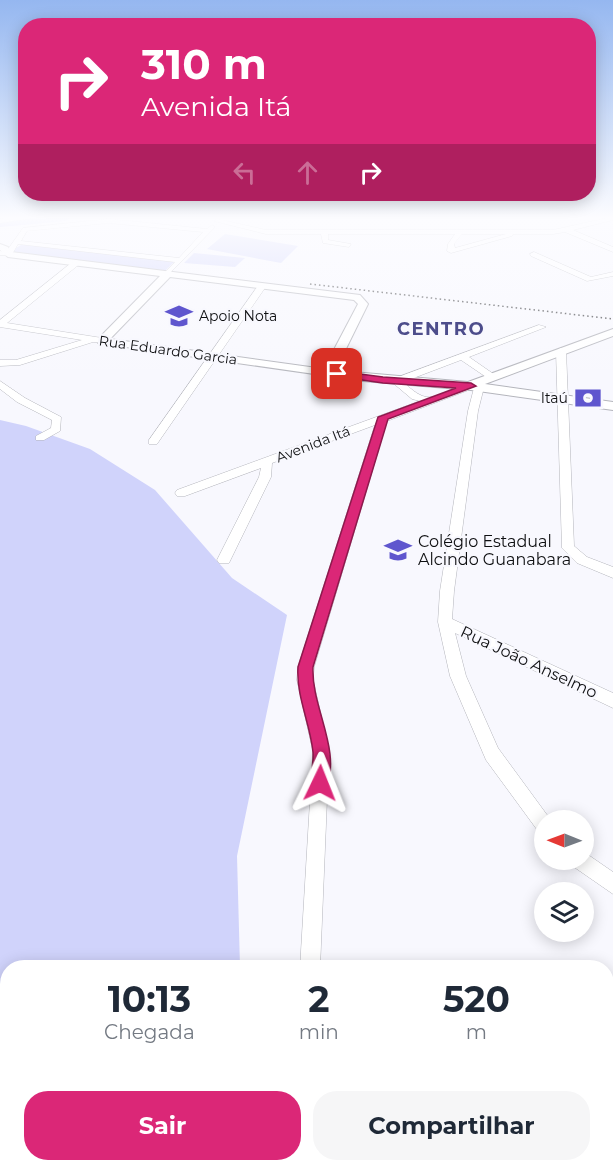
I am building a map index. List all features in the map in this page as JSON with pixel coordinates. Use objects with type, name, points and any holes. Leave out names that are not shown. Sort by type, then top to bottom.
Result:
[{"type":"main road","points":[[98,340],[168,273],[357,297],[362,301],[362,307],[335,369],[396,381],[564,398],[613,406]]},
{"type":"main road","name":"Avenida Itá","points":[[471,390],[492,377],[613,332]]},
{"type":"main road","name":"Rua Eduardo Garcia","points":[[98,340],[319,372],[335,369]]},
{"type":"street","points":[[0,324],[65,273]]},
{"type":"street","points":[[576,273],[590,279],[613,274]]},
{"type":"street","points":[[153,442],[263,285]]},
{"type":"street","name":"Rua Eduardo Garcia","points":[[0,324],[98,340]]},
{"type":"street","points":[[416,401],[396,381],[542,327]]},
{"type":"street","points":[[0,363],[17,363],[98,340]]},
{"type":"street","points":[[561,351],[568,548],[582,560],[613,573]]},
{"type":"street","points":[[462,357],[492,377]]},
{"type":"street","points":[[0,384],[21,400],[57,419],[56,429],[40,438]]},
{"type":"street","points":[[471,390],[445,622],[458,676],[492,754],[534,811]]},
{"type":"street","name":"Avenida Itá","points":[[181,493],[384,417],[416,401],[430,401],[471,390]]},
{"type":"street","points":[[310,960],[321,752],[305,680],[306,667],[384,417]]},
{"type":"street","points":[[224,560],[265,477],[267,462]]},
{"type":"street","name":"Rua João Anselmo","points":[[445,622],[613,701]]},
{"type":"street","points":[[594,870],[613,884]]},
{"type":"shaded area","points":[[0,420],[26,426],[90,449],[155,490],[232,578],[287,615],[237,856],[240,960],[0,960]]},
{"type":"railway","points":[[310,284],[613,319]]},
{"type":"place","name":"Apoio Nota","points":[[179,316]]},
{"type":"place","name":"Itaú","points":[[588,398]]},
{"type":"place","name":"Colégio Estadual Alcindo Guanabara","points":[[398,550]]},
{"type":"district","name":"CENTRO","points":[[441,329]]},
{"type":"route","points":[[320,783],[321,752],[305,680],[306,667],[384,417],[471,386],[383,380],[337,374]]}]
